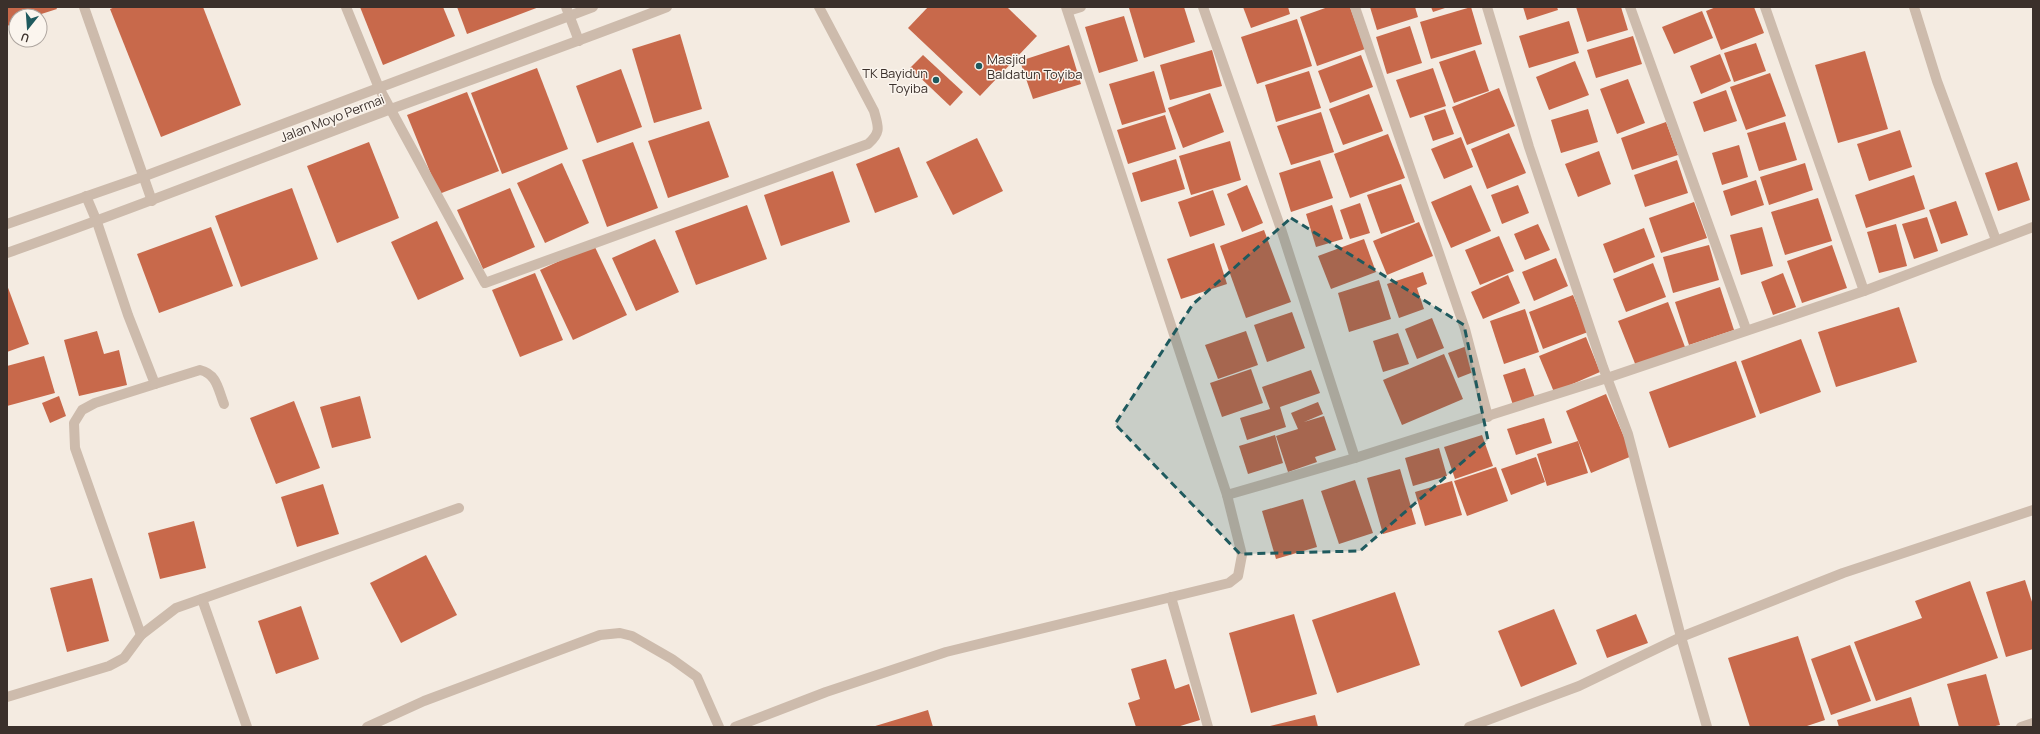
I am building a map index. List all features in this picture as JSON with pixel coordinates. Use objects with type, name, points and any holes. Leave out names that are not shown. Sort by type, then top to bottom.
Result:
[{"type":"street","points":[[84,7],[145,176],[152,201]]},
{"type":"street","points":[[346,7],[379,88],[390,110],[485,283],[868,144],[876,137],[879,128],[874,110],[819,7]]},
{"type":"street","name":"Jalan Moyo Permai","points":[[7,224],[145,176],[379,88],[472,52],[568,12],[593,7]]},
{"type":"street","name":"Jalan Moyo Permai","points":[[7,253],[97,222],[390,110],[667,7]]},
{"type":"street","points":[[736,727],[826,692],[946,652],[1229,583],[1238,576],[1242,555],[1227,495],[1067,9],[1081,7]]},
{"type":"street","points":[[1203,7],[1281,229],[1354,458]]},
{"type":"street","points":[[1355,7],[1465,329],[1488,417]]},
{"type":"street","points":[[1487,7],[1529,147],[1607,378],[1628,434],[1681,637],[1707,727]]},
{"type":"street","points":[[1630,7],[1746,330]]},
{"type":"street","points":[[1765,7],[1864,291]]},
{"type":"street","points":[[1914,7],[1937,81],[1996,240]]},
{"type":"street","points":[[568,12],[579,41]]},
{"type":"street","points":[[86,196],[97,222],[128,315],[155,384]]},
{"type":"street","points":[[1227,495],[1488,417],[1607,378],[1864,291],[2033,227]]},
{"type":"street","points":[[141,636],[75,448],[74,423],[82,410],[95,403],[200,370],[213,376],[224,404]]},
{"type":"street","points":[[7,697],[109,666],[124,658],[141,636],[176,608],[459,508]]},
{"type":"street","points":[[1469,727],[1579,686],[1681,637],[1843,573],[2033,510]]},
{"type":"street","points":[[1172,597],[1208,727]]},
{"type":"street","points":[[202,599],[247,727]]},
{"type":"street","points":[[367,727],[424,701],[593,637],[620,633],[632,636],[672,659],[697,677],[719,727]]},
{"type":"highlighted area","points":[[1291,218],[1464,325],[1488,440],[1360,551],[1240,554],[1115,424],[1193,304]]},
{"type":"building","points":[[7,7],[56,7],[57,9],[48,12],[48,8],[8,8],[7,26]]},
{"type":"building","points":[[115,7],[203,7],[241,105],[161,137],[110,9]]},
{"type":"building","points":[[360,7],[443,7],[455,36],[383,65]]},
{"type":"building","points":[[457,7],[539,7],[467,34]]},
{"type":"building","name":"Masjid Baldatun Toyiba","points":[[928,7],[1007,7],[1037,36],[980,96],[908,28]]},
{"type":"building","points":[[1184,7],[1195,42],[1144,58],[1129,8]]},
{"type":"building","points":[[1243,7],[1288,7],[1290,14],[1251,28]]},
{"type":"building","points":[[1328,7],[1350,7],[1365,49],[1317,66],[1300,17]]},
{"type":"building","points":[[1370,7],[1415,7],[1418,17],[1377,30]]},
{"type":"building","points":[[1431,7],[1448,7],[1433,12]]},
{"type":"building","points":[[1471,7],[1482,44],[1431,59],[1420,22]]},
{"type":"building","points":[[1523,7],[1557,7],[1558,10],[1527,20]]},
{"type":"building","points":[[1576,7],[1621,7],[1628,30],[1587,42]]},
{"type":"building","points":[[1716,7],[1754,7],[1764,33],[1721,50],[1706,11]]},
{"type":"building","points":[[1702,11],[1713,38],[1674,54],[1662,27]]},
{"type":"building","points":[[1124,16],[1138,61],[1099,73],[1085,27]]},
{"type":"building","points":[[1297,19],[1312,66],[1257,84],[1241,37]]},
{"type":"building","points":[[1569,21],[1579,53],[1529,68],[1519,36]]},
{"type":"building","points":[[1410,26],[1422,63],[1387,74],[1376,37]]},
{"type":"building","points":[[680,34],[702,109],[654,123],[632,49]]},
{"type":"building","points":[[1633,36],[1642,64],[1596,78],[1587,50]]},
{"type":"building","points":[[1756,43],[1766,71],[1734,82],[1724,53]]},
{"type":"building","points":[[1069,45],[1081,84],[1033,99],[1020,61]]},
{"type":"building","points":[[1212,50],[1222,86],[1170,100],[1160,65]]},
{"type":"building","points":[[1475,50],[1489,91],[1454,103],[1439,62]]},
{"type":"building","points":[[1865,51],[1888,129],[1838,143],[1815,65]]},
{"type":"building","points":[[1720,54],[1731,81],[1701,94],[1690,66]]},
{"type":"building","name":"TK Bayidun Toyiba","points":[[923,55],[963,92],[950,106],[910,68]]},
{"type":"building","points":[[1361,55],[1373,87],[1330,103],[1318,71]]},
{"type":"building","points":[[1575,61],[1589,95],[1549,110],[1536,77]]},
{"type":"building","points":[[537,68],[568,149],[502,174],[471,93]]},
{"type":"building","points":[[1433,68],[1446,106],[1410,118],[1396,80]]},
{"type":"building","points":[[621,69],[642,127],[597,143],[576,86]]},
{"type":"building","points":[[1154,71],[1166,112],[1122,125],[1109,84]]},
{"type":"building","points":[[1309,71],[1321,108],[1276,122],[1265,85]]},
{"type":"building","points":[[1770,73],[1786,116],[1746,130],[1730,87]]},
{"type":"building","points":[[1628,79],[1645,123],[1617,134],[1600,89]]},
{"type":"building","points":[[1499,88],[1515,126],[1467,145],[1452,107]]},
{"type":"building","points":[[1726,90],[1737,121],[1704,132],[1693,102]]},
{"type":"building","points":[[467,92],[499,171],[439,194],[407,115]]},
{"type":"building","points":[[1210,93],[1224,132],[1183,148],[1168,108]]},
{"type":"building","points":[[1369,94],[1383,131],[1343,145],[1329,109]]},
{"type":"building","points":[[1445,109],[1454,134],[1433,141],[1424,116]]},
{"type":"building","points":[[1588,109],[1598,142],[1561,153],[1551,120]]},
{"type":"building","points":[[1321,112],[1334,152],[1291,165],[1277,126]]},
{"type":"building","points":[[1165,115],[1176,149],[1128,164],[1117,130]]},
{"type":"building","points":[[709,121],[729,177],[668,198],[648,141]]},
{"type":"building","points":[[1666,122],[1678,155],[1632,170],[1621,138]]},
{"type":"building","points":[[1785,122],[1797,160],[1759,171],[1747,133]]},
{"type":"building","points":[[1900,130],[1912,167],[1869,181],[1857,144]]},
{"type":"building","points":[[1509,133],[1526,173],[1487,189],[1471,149]]},
{"type":"building","points":[[1388,134],[1405,178],[1350,198],[1334,154]]},
{"type":"building","points":[[1461,137],[1473,167],[1444,179],[1431,149]]},
{"type":"building","points":[[977,138],[1003,191],[953,215],[926,162]]},
{"type":"building","points":[[1230,141],[1241,180],[1191,195],[1179,156]]},
{"type":"building","points":[[369,142],[399,218],[337,243],[307,166]]},
{"type":"building","points":[[633,142],[658,208],[607,227],[582,160]]},
{"type":"building","points":[[1739,145],[1748,177],[1722,185],[1712,153]]},
{"type":"building","points":[[899,147],[918,197],[875,213],[856,164]]},
{"type":"building","points":[[1599,151],[1611,184],[1578,197],[1565,164]]},
{"type":"building","points":[[1176,159],[1185,189],[1141,202],[1132,173]]},
{"type":"building","points":[[1320,160],[1333,198],[1291,212],[1279,173]]},
{"type":"building","points":[[1677,160],[1688,193],[1645,207],[1634,175]]},
{"type":"building","points":[[2017,162],[2030,200],[1998,211],[1985,173]]},
{"type":"building","points":[[562,163],[589,223],[545,243],[517,183]]},
{"type":"building","points":[[1805,163],[1813,190],[1769,205],[1760,177]]},
{"type":"building","points":[[833,171],[850,222],[781,246],[764,195]]},
{"type":"building","points":[[1914,175],[1925,209],[1866,228],[1855,195]]},
{"type":"building","points":[[1756,180],[1764,205],[1731,216],[1723,191]]},
{"type":"building","points":[[1401,184],[1415,222],[1381,234],[1367,195]]},
{"type":"building","points":[[1247,185],[1263,223],[1242,232],[1227,194]]},
{"type":"building","points":[[1471,185],[1491,231],[1451,248],[1431,202]]},
{"type":"building","points":[[1518,185],[1529,213],[1502,224],[1491,195]]},
{"type":"building","points":[[292,188],[318,259],[241,287],[215,216]]},
{"type":"building","points":[[510,188],[535,247],[483,269],[457,210]]},
{"type":"building","points":[[1213,190],[1225,225],[1190,237],[1178,202]]},
{"type":"building","points":[[1818,198],[1832,241],[1785,255],[1771,212]]},
{"type":"building","points":[[1956,201],[1968,235],[1941,244],[1929,210]]},
{"type":"building","points":[[1694,202],[1707,238],[1661,253],[1649,218]]},
{"type":"building","points":[[1360,203],[1370,233],[1350,239],[1340,210]]},
{"type":"building","points":[[747,205],[767,259],[696,285],[675,231]]},
{"type":"building","points":[[1332,205],[1343,239],[1316,247],[1306,214]]},
{"type":"building","points":[[1927,217],[1938,251],[1914,259],[1902,224]]},
{"type":"building","points":[[437,221],[464,279],[418,300],[391,242]]},
{"type":"building","points":[[1419,222],[1433,256],[1387,275],[1373,241]]},
{"type":"building","points":[[1538,224],[1550,250],[1525,260],[1514,234]]},
{"type":"building","points":[[1896,224],[1907,266],[1879,273],[1867,232]]},
{"type":"building","points":[[211,227],[233,286],[159,313],[137,254]]},
{"type":"building","points":[[1762,227],[1773,266],[1741,275],[1730,235]]},
{"type":"building","points":[[1644,228],[1655,257],[1614,273],[1603,244]]},
{"type":"building","points":[[1264,230],[1291,302],[1246,318],[1220,246]]},
{"type":"building","points":[[1499,236],[1514,271],[1480,285],[1465,250]]},
{"type":"building","points":[[655,239],[679,292],[636,311],[612,258]]},
{"type":"building","points":[[1364,239],[1376,272],[1331,289],[1318,256]]},
{"type":"building","points":[[1214,243],[1227,284],[1181,299],[1167,259]]},
{"type":"building","points":[[594,245],[627,315],[573,340],[540,270]]},
{"type":"building","points":[[1709,245],[1719,280],[1673,293],[1663,257]]},
{"type":"building","points":[[1832,245],[1847,288],[1802,303],[1787,261]]},
{"type":"building","points":[[1556,258],[1568,286],[1534,301],[1522,272]]},
{"type":"building","points":[[1653,263],[1666,297],[1626,312],[1613,279]]},
{"type":"building","points":[[1423,272],[1427,284],[1417,288],[1424,309],[1399,318],[1387,284]]},
{"type":"building","points":[[535,273],[563,340],[520,357],[492,290]]},
{"type":"building","points":[[1783,273],[1796,307],[1773,315],[1761,282]]},
{"type":"building","points":[[1508,275],[1520,303],[1483,319],[1471,292]]},
{"type":"building","points":[[1379,280],[1391,319],[1349,332],[1338,293]]},
{"type":"building","points":[[7,285],[29,344],[7,352]]},
{"type":"building","points":[[1720,287],[1734,330],[1689,345],[1675,302]]},
{"type":"building","points":[[1573,295],[1588,332],[1543,349],[1529,312]]},
{"type":"building","points":[[1668,302],[1685,347],[1636,366],[1618,321]]},
{"type":"building","points":[[1899,307],[1917,362],[1836,387],[1818,332]]},
{"type":"building","points":[[1525,309],[1539,352],[1504,364],[1490,321]]},
{"type":"building","points":[[1292,312],[1305,348],[1267,362],[1254,325]]},
{"type":"building","points":[[1432,318],[1444,348],[1417,359],[1405,329]]},
{"type":"building","points":[[97,331],[104,354],[119,350],[127,385],[79,396],[64,340]]},
{"type":"building","points":[[1246,331],[1258,365],[1218,379],[1205,345]]},
{"type":"building","points":[[1398,333],[1409,364],[1383,372],[1373,341]]},
{"type":"building","points":[[1586,337],[1600,372],[1554,392],[1539,356]]},
{"type":"building","points":[[1801,339],[1821,392],[1760,414],[1741,361]]},
{"type":"building","points":[[1467,346],[1476,371],[1458,378],[1448,353]]},
{"type":"building","points":[[1444,354],[1463,399],[1402,425],[1383,380]]},
{"type":"building","points":[[44,356],[55,393],[7,406],[7,366]]},
{"type":"building","points":[[1736,361],[1756,417],[1669,448],[1649,392]]},
{"type":"building","points":[[1525,368],[1535,398],[1513,405],[1503,375]]},
{"type":"building","points":[[1251,369],[1263,403],[1222,417],[1210,383]]},
{"type":"building","points":[[1311,370],[1320,393],[1280,407],[1286,427],[1247,440],[1240,418],[1270,409],[1262,387]]},
{"type":"building","points":[[1606,394],[1632,456],[1591,473],[1566,411]]},
{"type":"building","points":[[59,396],[66,416],[50,423],[42,403]]},
{"type":"building","points":[[360,396],[371,438],[332,448],[320,407]]},
{"type":"building","points":[[294,401],[320,468],[276,484],[250,418]]},
{"type":"building","points":[[1318,402],[1323,414],[1304,422],[1324,416],[1336,450],[1315,457],[1317,462],[1288,472],[1276,436],[1298,429],[1291,413]]},
{"type":"building","points":[[1544,418],[1552,443],[1516,455],[1507,429]]},
{"type":"building","points":[[1275,435],[1283,463],[1248,474],[1239,446]]},
{"type":"building","points":[[1482,435],[1493,466],[1455,479],[1444,447]]},
{"type":"building","points":[[1578,441],[1588,473],[1547,486],[1537,454]]},
{"type":"building","points":[[1439,448],[1447,476],[1413,486],[1405,458]]},
{"type":"building","points":[[1536,457],[1545,482],[1511,495],[1501,469]]},
{"type":"building","points":[[1496,467],[1508,501],[1467,516],[1454,481]]},
{"type":"building","points":[[1400,469],[1416,524],[1383,534],[1367,478]]},
{"type":"building","points":[[1355,480],[1373,533],[1339,544],[1321,491]]},
{"type":"building","points":[[1452,481],[1462,515],[1425,526],[1415,492]]},
{"type":"building","points":[[323,484],[339,534],[297,547],[281,497]]},
{"type":"building","points":[[1303,499],[1317,547],[1276,559],[1262,511]]},
{"type":"building","points":[[194,521],[206,568],[160,579],[148,533]]},
{"type":"building","points":[[426,555],[457,615],[401,643],[370,583]]},
{"type":"building","points":[[92,578],[109,641],[67,652],[50,588]]},
{"type":"building","points":[[2025,580],[2033,605],[2033,649],[2006,657],[1986,592]]},
{"type":"building","points":[[1970,581],[1998,658],[1876,701],[1854,642],[1922,618],[1915,601]]},
{"type":"building","points":[[1395,592],[1420,665],[1337,693],[1312,620]]},
{"type":"building","points":[[301,606],[319,659],[276,674],[258,621]]},
{"type":"building","points":[[1554,609],[1577,664],[1521,687],[1498,631]]},
{"type":"building","points":[[1294,614],[1317,694],[1251,713],[1229,633]]},
{"type":"building","points":[[1636,614],[1648,643],[1607,658],[1596,630]]},
{"type":"building","points":[[1798,636],[1825,720],[1804,727],[1750,727],[1728,658]]},
{"type":"building","points":[[1850,645],[1871,701],[1831,715],[1811,659]]},
{"type":"building","points":[[1166,659],[1175,689],[1189,684],[1200,720],[1177,727],[1136,727],[1128,703],[1140,699],[1131,669]]},
{"type":"building","points":[[1986,674],[2000,725],[1991,727],[1959,727],[1947,684]]},
{"type":"building","points":[[1911,697],[1920,727],[1839,727],[1837,720]]},
{"type":"building","points":[[928,710],[933,727],[872,727]]},
{"type":"building","points":[[1315,715],[1318,727],[1270,727],[1270,726]]},
{"type":"place","name":"Masjid Baldatun Toyiba","points":[[979,66]]},
{"type":"place","name":"TK Bayidun Toyiba","points":[[936,80]]}]
